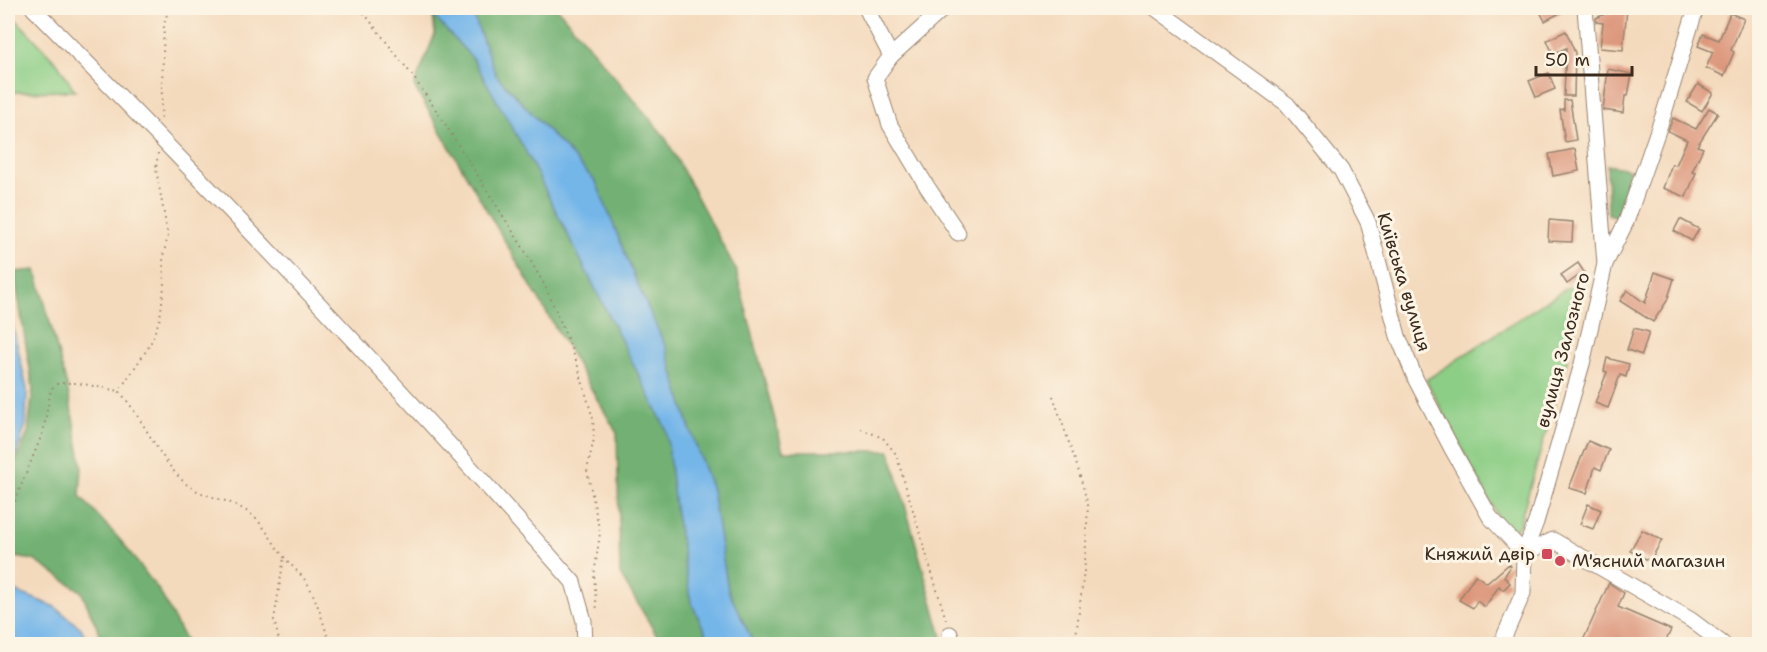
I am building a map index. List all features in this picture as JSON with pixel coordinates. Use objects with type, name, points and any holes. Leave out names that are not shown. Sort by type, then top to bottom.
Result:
[{"type":"street","points":[[33,8],[160,136],[382,370],[573,582],[584,621],[585,645]]},
{"type":"street","points":[[866,8],[891,56]]},
{"type":"street","points":[[944,8],[891,56],[875,78],[890,125],[958,233]]},
{"type":"street","name":"Київська вулиця","points":[[1155,8],[1287,104],[1341,170],[1368,222],[1398,336],[1416,380],[1490,517],[1524,553]]},
{"type":"street","name":"вулиця Залозного","points":[[1501,645],[1523,593],[1524,553],[1536,522],[1582,364],[1605,264],[1585,8]]},
{"type":"street","points":[[1605,264],[1626,222],[1664,113],[1696,8]]},
{"type":"street","points":[[1524,553],[1553,540],[1690,620],[1723,645]]},
{"type":"path","points":[[119,391],[150,345],[160,318],[164,287],[163,256],[168,236],[156,169],[160,136],[164,24],[169,8]]},
{"type":"path","points":[[360,8],[412,75],[440,116],[522,246],[544,286],[570,345],[593,419],[594,439],[587,470],[600,533],[594,576],[597,622]]},
{"type":"path","points":[[8,518],[43,432],[51,389],[58,383],[78,383],[119,391],[131,405],[156,446],[179,477],[192,488],[211,498],[227,501],[244,509],[258,520],[284,557],[310,586],[330,645]]},
{"type":"path","points":[[1053,396],[1088,505],[1085,563],[1075,645]]},
{"type":"path","points":[[861,429],[884,438],[897,454],[951,639]]},
{"type":"path","points":[[280,645],[274,620],[284,557]]},
{"type":"green space","points":[[432,8],[557,8],[665,137],[736,270],[783,451],[890,451],[944,644],[662,644],[620,574],[617,433],[414,86],[435,34]]},
{"type":"green space","points":[[8,11],[58,64],[75,91],[8,92]]},
{"type":"green space","points":[[1607,165],[1630,169],[1617,217],[1608,214]]},
{"type":"green space","points":[[36,270],[67,386],[82,465],[80,496],[121,541],[160,592],[187,644],[104,644],[81,591],[34,560],[8,556],[8,481],[28,432],[33,388],[14,272]]},
{"type":"green space","points":[[1568,287],[1581,290],[1568,357],[1519,525],[1514,533],[1506,532],[1426,380]]},
{"type":"water","points":[[426,8],[468,8],[472,12],[496,75],[596,182],[666,348],[691,432],[712,490],[728,590],[754,644],[711,644],[691,602],[675,508],[666,429],[525,150],[473,59]]},
{"type":"water","points":[[8,305],[27,389],[26,424],[10,475],[8,474]]},
{"type":"water","points":[[15,591],[55,607],[81,628],[89,644],[8,644],[8,593]]},
{"type":"building","points":[[1538,8],[1569,8],[1545,21]]},
{"type":"building","points":[[1618,8],[1627,9],[1623,50],[1600,48],[1603,23],[1596,22],[1596,18]]},
{"type":"building","points":[[1730,13],[1744,19],[1731,50],[1734,52],[1724,76],[1706,68],[1713,52],[1698,46],[1703,34],[1719,40]]},
{"type":"building","points":[[1566,31],[1575,53],[1574,96],[1564,96],[1566,48],[1553,54],[1547,40]]},
{"type":"building","points":[[1608,69],[1632,74],[1628,96],[1625,96],[1623,113],[1603,110]]},
{"type":"building","points":[[1549,73],[1555,89],[1536,97],[1529,81]]},
{"type":"building","points":[[1698,84],[1713,93],[1702,111],[1687,102]]},
{"type":"building","points":[[1564,100],[1570,100],[1576,140],[1565,142],[1560,110],[1564,109]]},
{"type":"building","points":[[1709,108],[1718,113],[1697,146],[1703,148],[1692,172],[1696,173],[1686,197],[1663,188],[1672,164],[1676,165],[1687,140],[1668,131],[1673,118],[1696,129]]},
{"type":"building","points":[[1575,149],[1579,171],[1553,176],[1549,154]]},
{"type":"building","points":[[1680,219],[1699,229],[1692,241],[1674,231]]},
{"type":"building","points":[[1549,220],[1573,222],[1572,242],[1548,241]]},
{"type":"building","points":[[1578,263],[1584,272],[1567,284],[1561,275]]},
{"type":"building","points":[[1655,272],[1674,279],[1667,301],[1653,322],[1620,301],[1627,290],[1645,303]]},
{"type":"building","points":[[1634,328],[1649,332],[1642,355],[1627,350]]},
{"type":"building","points":[[1607,358],[1629,364],[1626,377],[1620,375],[1608,408],[1595,403],[1607,372],[1604,371]]},
{"type":"building","points":[[1588,441],[1609,450],[1601,470],[1595,467],[1587,493],[1569,488]]},
{"type":"building","points":[[1588,504],[1601,510],[1593,529],[1580,524]]},
{"type":"building","points":[[1642,530],[1662,540],[1650,561],[1630,551]]},
{"type":"building","points":[[1509,564],[1511,566],[1504,577],[1510,583],[1503,590],[1499,586],[1485,607],[1477,601],[1473,608],[1459,600],[1475,575],[1487,583]]},
{"type":"building","points":[[1609,583],[1624,593],[1618,607],[1671,630],[1664,645],[1628,645],[1618,640],[1616,645],[1581,645]]},
{"type":"place","name":"Княжий двір","points":[[1547,554]]},
{"type":"place","name":"М'ясний магазин","points":[[1560,561]]}]
